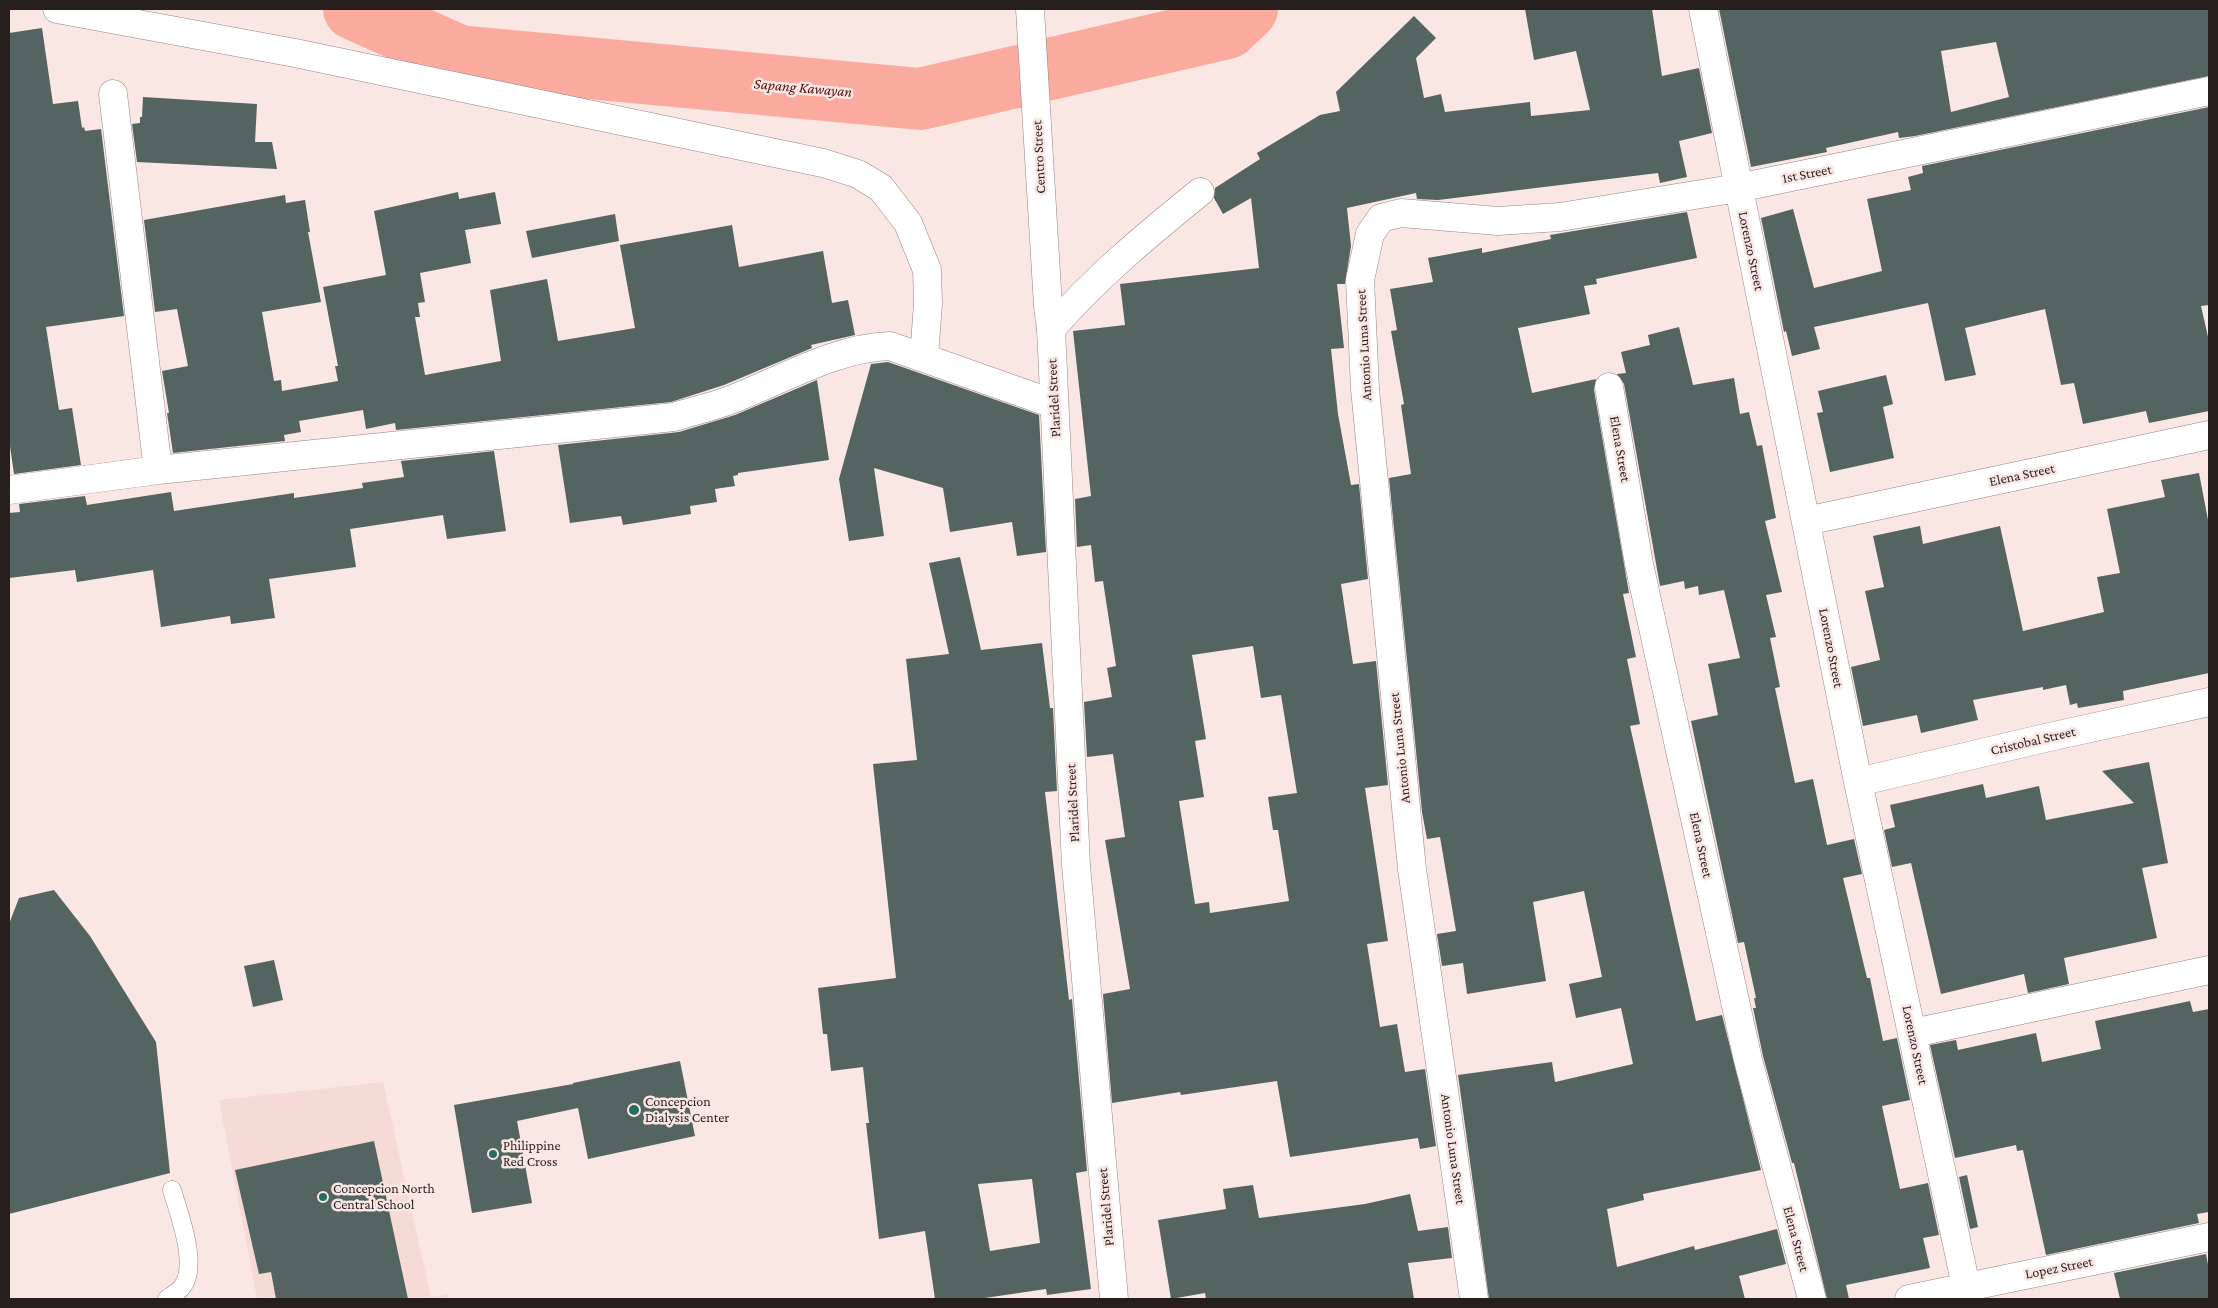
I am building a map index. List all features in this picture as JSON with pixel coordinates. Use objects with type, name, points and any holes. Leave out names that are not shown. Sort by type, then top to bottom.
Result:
[{"type":"street","points":[[57,9],[305,55],[823,163],[858,174],[881,188],[908,223],[926,270],[928,303],[924,357]]},
{"type":"street","name":"Centro Street","points":[[1030,9],[1050,318]]},
{"type":"street","name":"Lorenzo Street","points":[[1703,9],[1858,782],[1966,1286]]},
{"type":"street","name":"1st Street","points":[[1401,213],[1498,222],[1560,217],[1738,188],[2209,91]]},
{"type":"street","points":[[113,94],[158,470]]},
{"type":"street","points":[[1050,318],[1080,295],[1145,236],[1200,192]]},
{"type":"street","name":"Antonio Luna Street","points":[[1401,213],[1381,218],[1370,234],[1360,280],[1365,389],[1412,869],[1474,1299]]},
{"type":"street","name":"Plaridel Street","points":[[1050,318],[1076,865],[1114,1299]]},
{"type":"street","points":[[9,490],[158,470],[674,417],[729,401],[830,358],[868,347],[890,346],[1054,404]]},
{"type":"street","name":"Elena Street","points":[[1609,387],[1639,564],[1748,1060],[1812,1299]]},
{"type":"street","name":"Elena Street","points":[[1806,521],[2209,435]]},
{"type":"street","name":"Cristobal Street","points":[[1858,782],[2209,702]]},
{"type":"street","points":[[1912,1033],[2209,970]]},
{"type":"street","name":"Lopez Street","points":[[1909,1299],[2209,1237]]},
{"type":"lane","points":[[167,1299],[182,1287],[190,1270],[186,1240],[172,1190]]},
{"type":"shaded area","name":"Concepcion North Central School","points":[[383,1082],[431,1297],[448,1294],[449,1299],[257,1299],[219,1100]]},
{"type":"building","points":[[1525,9],[1652,9],[1662,76],[1699,68],[1712,133],[1679,141],[1687,177],[1660,183],[1658,173],[1438,200],[1417,199],[1416,193],[1347,208],[1351,246],[1345,284],[1337,284],[1344,348],[1331,349],[1338,414],[1351,485],[1359,484],[1368,579],[1341,584],[1353,664],[1376,661],[1388,785],[1365,788],[1388,941],[1367,944],[1380,1027],[1397,1024],[1405,1072],[1425,1069],[1436,1146],[1420,1149],[1418,1138],[1290,1157],[1277,1081],[1181,1095],[1180,1092],[1112,1103],[1103,994],[1130,989],[1105,840],[1125,837],[1113,754],[1087,757],[1084,702],[1112,697],[1107,668],[1116,666],[1103,581],[1095,582],[1091,545],[1077,547],[1075,499],[1091,496],[1073,331],[1125,325],[1120,284],[1259,268],[1251,198],[1223,214],[1214,198],[1215,188],[1260,159],[1257,153],[1320,115],[1340,111],[1336,92],[1414,16],[1436,38],[1416,58],[1424,98],[1441,94],[1445,112],[1530,102],[1531,116],[1590,110],[1576,51],[1534,60]],"holes":[[[1253,646],[1261,698],[1281,695],[1297,793],[1268,797],[1273,830],[1278,830],[1289,901],[1210,913],[1209,902],[1195,904],[1179,801],[1204,797],[1195,741],[1206,739],[1192,655]]]},
{"type":"building","points":[[1719,9],[2209,9],[2209,76],[1915,136],[1899,138],[1898,132],[1826,148],[1827,152],[1751,167]],"holes":[[[1996,42],[2009,97],[1951,112],[1941,51]]]},
{"type":"building","points":[[42,28],[53,104],[78,101],[82,128],[84,127],[85,131],[101,129],[124,316],[46,327],[59,410],[72,408],[81,465],[14,474],[9,439],[9,33]]},
{"type":"building","points":[[143,97],[257,104],[255,142],[272,142],[277,169],[137,162],[132,124],[140,123]]},
{"type":"building","points":[[2209,107],[2209,305],[2201,306],[2209,341],[2209,411],[2149,423],[2146,411],[2083,424],[2074,383],[2061,385],[2045,309],[1965,328],[1976,375],[1945,381],[1928,303],[1814,327],[1820,349],[1792,356],[1786,331],[1784,332],[1761,218],[1793,209],[1814,288],[1882,271],[1867,199],[1911,190],[1908,177],[1923,173],[1922,166]]},
{"type":"building","points":[[458,192],[459,199],[495,192],[501,224],[465,230],[471,263],[420,273],[425,302],[418,303],[420,317],[415,317],[425,375],[501,361],[490,290],[547,279],[558,341],[635,328],[620,245],[732,225],[739,267],[823,251],[832,303],[848,300],[855,335],[811,345],[812,348],[724,385],[671,402],[396,430],[395,423],[366,429],[363,410],[299,421],[301,432],[284,435],[285,441],[173,453],[162,371],[188,366],[177,309],[155,312],[144,220],[285,195],[286,203],[305,200],[310,232],[308,232],[321,302],[262,312],[274,381],[281,380],[282,391],[338,381],[335,366],[338,366],[323,287],[386,275],[374,211]]},
{"type":"building","points":[[1687,212],[1697,258],[1596,279],[1597,284],[1584,286],[1590,314],[1518,328],[1532,393],[1596,379],[1594,390],[1629,593],[1623,594],[1636,657],[1627,659],[1640,724],[1630,726],[1696,1021],[1722,1015],[1761,1170],[1643,1194],[1644,1200],[1607,1209],[1617,1267],[1694,1246],[1695,1250],[1777,1229],[1786,1264],[1739,1276],[1745,1299],[1489,1299],[1458,1075],[1552,1062],[1555,1082],[1633,1064],[1621,1008],[1576,1018],[1569,984],[1602,977],[1584,891],[1533,902],[1546,981],[1467,994],[1463,963],[1442,966],[1437,934],[1456,931],[1440,837],[1427,839],[1422,812],[1389,478],[1411,474],[1401,405],[1404,404],[1391,331],[1397,330],[1390,289],[1433,282],[1428,258],[1482,248],[1482,253],[1551,239],[1550,235]]},
{"type":"building","points":[[615,214],[619,241],[532,258],[526,231]]},
{"type":"building","points":[[1679,327],[1693,385],[1734,378],[1740,414],[1749,412],[1757,446],[1762,445],[1776,518],[1765,521],[1782,592],[1766,595],[1776,637],[1770,638],[1780,687],[1775,688],[1795,783],[1813,779],[1827,845],[1854,839],[1862,874],[1843,878],[1867,978],[1870,978],[1883,1041],[1897,1038],[1910,1100],[1882,1106],[1900,1189],[1928,1183],[1939,1235],[1923,1238],[1930,1268],[1846,1285],[1849,1299],[1827,1299],[1794,1163],[1792,1163],[1763,1056],[1753,1008],[1756,1008],[1754,998],[1756,998],[1744,942],[1738,943],[1691,721],[1718,715],[1708,664],[1740,658],[1724,590],[1699,595],[1698,586],[1685,589],[1684,581],[1660,586],[1624,384],[1617,374],[1626,373],[1621,352],[1650,345],[1648,335]]},
{"type":"building","points":[[888,362],[1039,415],[1046,552],[1017,556],[1012,522],[950,532],[943,488],[874,468],[884,536],[849,541],[839,479],[871,364]]},
{"type":"building","points":[[1886,375],[1893,404],[1883,407],[1894,458],[1830,472],[1817,413],[1823,412],[1818,391]]},
{"type":"building","points":[[817,380],[829,460],[738,473],[738,475],[733,476],[735,486],[715,489],[717,502],[690,506],[691,514],[623,525],[621,516],[570,523],[558,445],[679,432],[735,415]]},
{"type":"building","points":[[494,451],[506,531],[447,539],[443,515],[350,529],[356,567],[269,579],[275,618],[231,624],[230,616],[161,627],[153,570],[77,582],[75,570],[9,578],[9,513],[20,512],[19,504],[85,496],[87,505],[171,492],[174,511],[294,493],[294,498],[363,488],[362,483],[404,477],[401,461]]},
{"type":"building","points":[[2199,473],[2209,525],[2209,673],[2123,691],[2124,700],[2078,708],[2077,703],[2070,705],[2066,685],[2043,690],[2043,687],[1973,700],[1978,720],[1921,733],[1917,715],[1863,726],[1851,667],[1880,660],[1865,591],[1884,587],[1873,536],[1920,526],[1923,544],[2000,526],[2023,631],[2104,612],[2097,577],[2120,573],[2107,509],[2165,497],[2161,480]]},
{"type":"building","points":[[960,557],[981,650],[1042,643],[1050,708],[1053,708],[1057,791],[1045,792],[1069,1000],[1072,999],[1087,1171],[1076,1173],[1091,1289],[1047,1295],[1046,1289],[978,1299],[935,1299],[925,1231],[879,1239],[866,1123],[869,1123],[863,1067],[831,1071],[827,1034],[823,1034],[818,988],[896,978],[873,764],[917,760],[906,659],[949,654],[929,563]],"holes":[[[1032,1179],[1040,1243],[990,1251],[978,1184]]]},
{"type":"building","points":[[2149,762],[2168,863],[2142,868],[2157,938],[2064,958],[2069,984],[2028,993],[2024,974],[1941,994],[1911,863],[1892,867],[1884,830],[1895,827],[1890,805],[1983,784],[1986,798],[2039,786],[2046,820],[2134,803],[2102,771]]},
{"type":"building","points":[[54,890],[90,936],[156,1042],[170,1173],[9,1214],[9,924],[19,898]]},
{"type":"building","points":[[274,960],[283,1000],[253,1007],[244,966]]},
{"type":"building","points":[[2190,1001],[2193,1012],[2209,1009],[2209,1212],[2197,1214],[2199,1223],[2046,1255],[2023,1150],[2017,1151],[2016,1145],[1955,1158],[1930,1045],[1956,1040],[1958,1050],[2036,1033],[2042,1062],[2101,1049],[2095,1021]]},
{"type":"building","points":[[680,1061],[695,1136],[588,1159],[578,1108],[517,1121],[532,1203],[472,1213],[454,1105],[573,1084]]},
{"type":"building","points":[[374,1141],[408,1299],[276,1299],[271,1272],[259,1274],[235,1170]]},
{"type":"building","points":[[1967,1175],[1978,1227],[1970,1229],[1959,1177]]},
{"type":"building","points":[[1253,1185],[1259,1218],[1365,1204],[1410,1194],[1418,1231],[1448,1227],[1452,1258],[1408,1263],[1414,1299],[1206,1299],[1205,1293],[1171,1299],[1158,1220],[1226,1209],[1223,1189]]},
{"type":"building","points":[[2206,1254],[2209,1270],[2209,1299],[2120,1299],[2114,1273]]},
{"type":"waterway","name":"Sapang Kawayan","points":[[354,9],[459,56],[920,99],[1227,28],[1247,9]]},
{"type":"place","name":"Concepcion Dialysis Center","points":[[634,1110]]},
{"type":"place","name":"Philippine Red Cross","points":[[493,1154]]},
{"type":"place","name":"Concepcion North Central School","points":[[323,1197]]}]
